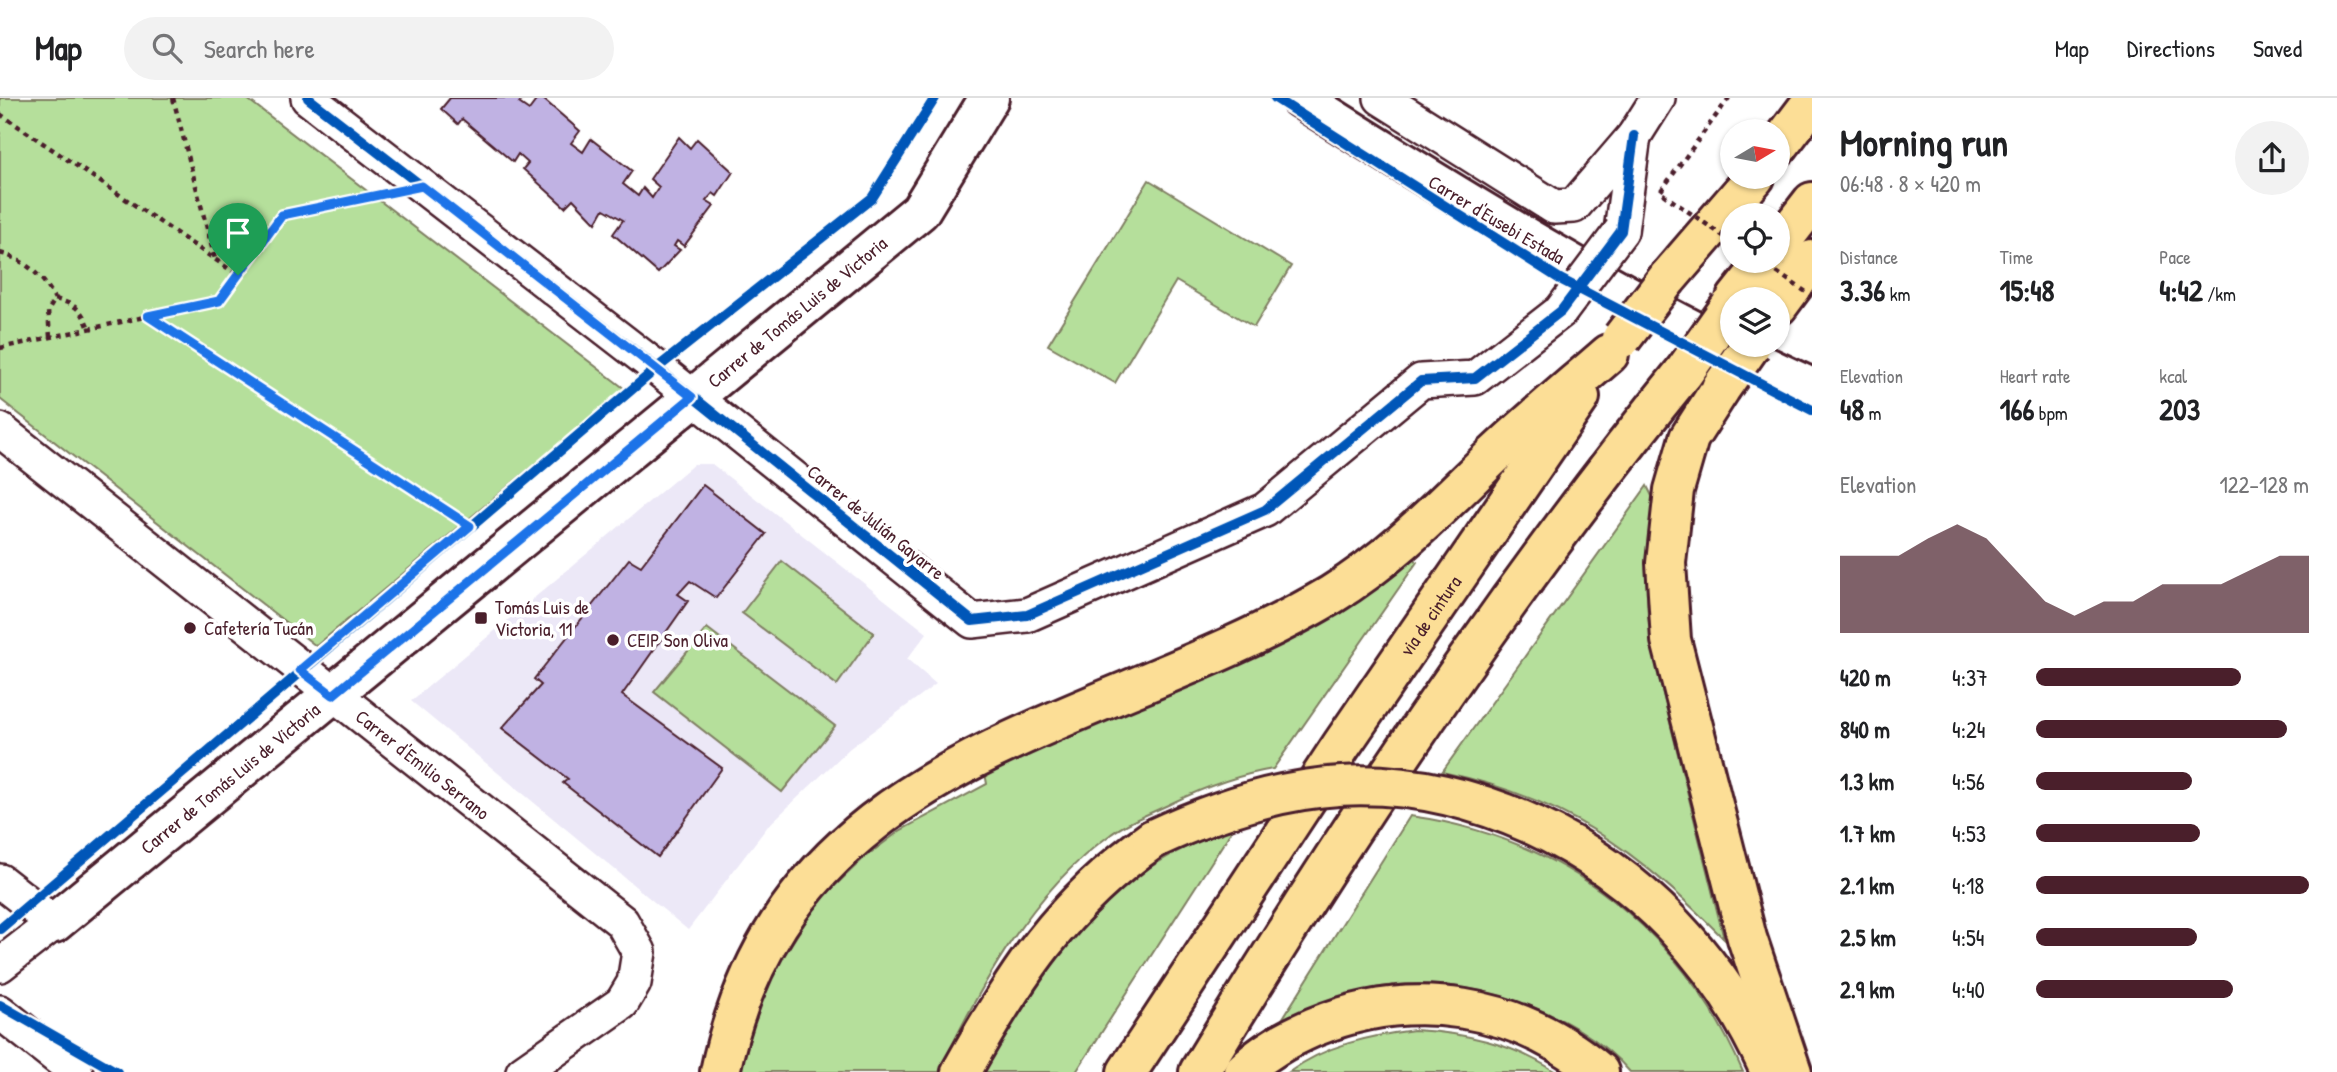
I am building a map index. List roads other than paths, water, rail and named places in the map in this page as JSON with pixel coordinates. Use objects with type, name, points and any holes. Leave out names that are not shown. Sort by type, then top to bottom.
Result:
[{"type":"highway","points":[[1790,131],[1812,102]]},
{"type":"highway","name":"via de cintura","points":[[1127,1072],[1341,746],[1615,346],[1667,279],[1745,189]]},
{"type":"highway","points":[[1790,230],[1812,202]]},
{"type":"highway","points":[[1790,290],[1812,260]]},
{"type":"highway","points":[[1746,287],[1757,273]]},
{"type":"highway","points":[[1199,1072],[1265,965],[1454,682],[1610,463],[1684,372],[1720,321]]},
{"type":"highway","points":[[720,1072],[727,1037],[745,988],[768,941],[797,898],[831,859],[869,825],[909,795],[966,761],[1047,722],[1278,624],[1334,593],[1408,537],[1508,441],[1615,346]]},
{"type":"highway","points":[[1743,357],[1689,438],[1674,490],[1666,563],[1670,627],[1680,682],[1747,938],[1792,1072]]},
{"type":"highway","points":[[961,1072],[1017,976],[1050,932],[1083,895],[1153,839],[1203,815],[1254,798],[1304,788],[1360,785],[1414,788],[1461,797],[1533,825],[1609,869],[1670,921],[1731,995],[1770,1072]]},
{"type":"highway","points":[[1243,1072],[1263,1051],[1325,1023],[1369,1009],[1412,1004],[1459,1007],[1521,1023],[1556,1040],[1599,1072]]},
{"type":"street","name":"Carrer de Tomás Luis de Victoria","points":[[54,923],[920,211],[989,98]]},
{"type":"street","name":"Carrer d'Eusebi Estada","points":[[1300,98],[1565,262],[1758,364],[1812,388]]},
{"type":"street","points":[[1381,98],[1554,207],[1574,206],[1634,136],[1658,98]]},
{"type":"street","name":"Carrer de Julián Gayarre","points":[[318,101],[972,621],[1027,615],[1265,510],[1421,381],[1475,378],[1561,311],[1620,232],[1634,136]]},
{"type":"street","name":"Carrer d'Emilio Serrano","points":[[0,430],[622,922],[639,952],[634,983],[622,1003],[523,1072]]},
{"type":"street","points":[[0,881],[54,923],[0,965]]},
{"type":"street","points":[[0,1012],[76,1072]]},
{"type":"place","name":"Tomás Luis de Victoria, 11","points":[[481,618]]},
{"type":"place","name":"Cafetería Tucán","points":[[190,628]]},
{"type":"place","name":"CEIP Son Oliva","points":[[613,640]]}]
